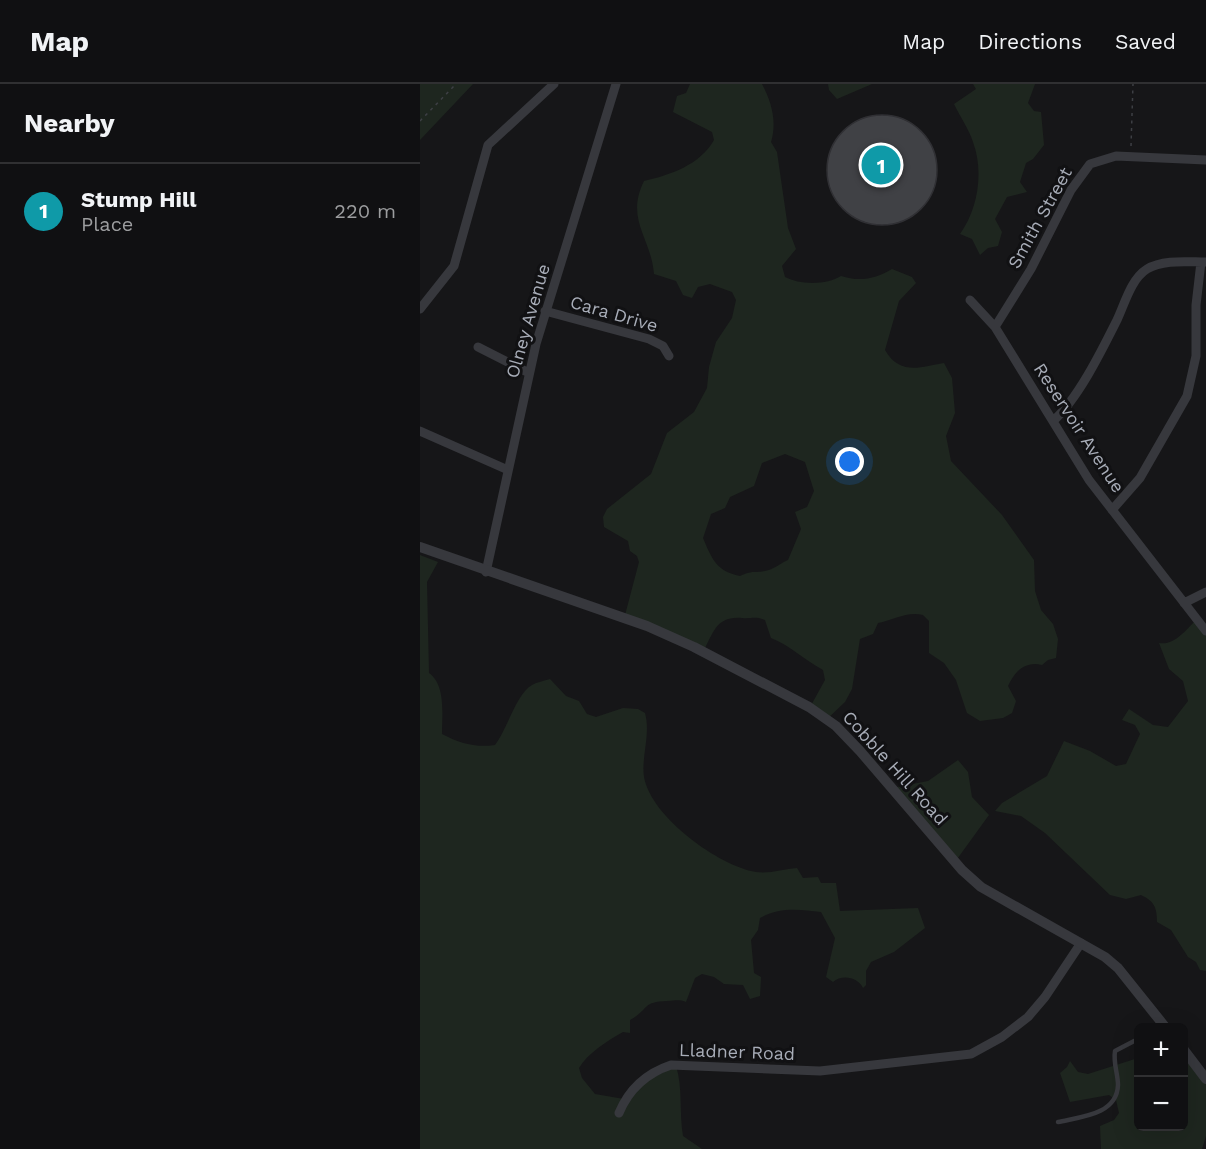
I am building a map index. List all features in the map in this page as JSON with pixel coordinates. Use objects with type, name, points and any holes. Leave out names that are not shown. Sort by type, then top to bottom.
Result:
[{"type":"street","points":[[420,309],[454,266],[488,145],[554,84]]},
{"type":"street","name":"Olney Avenue","points":[[486,572],[529,372],[545,311],[616,84]]},
{"type":"street","name":"Smith Street","points":[[995,327],[1031,269],[1078,178],[1090,164],[1104,158],[1130,155],[1206,160]]},
{"type":"street","points":[[1053,421],[1065,409],[1090,369],[1130,289],[1143,272],[1160,264],[1203,262],[1196,304],[1196,356],[1187,396],[1140,478],[1112,510]]},
{"type":"street","name":"Reservoir Avenue","points":[[970,300],[995,327],[1089,480],[1206,632]]},
{"type":"street","name":"Cara Drive","points":[[545,311],[649,339],[663,346],[669,356]]},
{"type":"street","points":[[478,346],[529,372]]},
{"type":"street","points":[[420,431],[508,470]]},
{"type":"street","name":"Cobble Hill Road","points":[[420,547],[486,572],[647,626],[809,707],[836,726],[854,744],[962,870],[981,887],[1081,943],[1118,968],[1162,1023]]},
{"type":"street","points":[[1184,603],[1206,592]]},
{"type":"street","name":"Lladner Road","points":[[619,1113],[638,1084],[651,1073],[671,1065],[820,1071],[958,1057],[987,1047],[1028,1017],[1045,997],[1081,943]]},
{"type":"street","points":[[1188,1055],[1206,1079]]},
{"type":"lane","points":[[1058,1122],[1093,1114],[1108,1107],[1118,1091],[1115,1051],[1134,1041]]},
{"type":"path","points":[[420,121],[456,84]]},
{"type":"path","points":[[1130,155],[1133,84]]},
{"type":"shaded area","points":[[420,84],[473,84],[420,140]]},
{"type":"shaded area","points":[[690,84],[762,84],[772,113],[774,127],[771,142],[777,152],[788,228],[796,249],[782,266],[785,277],[813,283],[841,276],[854,279],[867,278],[892,269],[912,277],[916,283],[899,301],[885,350],[897,364],[904,367],[919,368],[944,363],[952,378],[955,413],[946,436],[951,461],[1002,515],[1034,560],[1035,591],[1041,610],[1053,624],[1058,639],[1056,658],[1042,665],[1030,664],[1021,668],[1014,676],[1008,686],[1016,701],[1012,713],[1003,718],[980,721],[967,713],[956,680],[944,663],[929,653],[929,621],[923,615],[906,615],[878,623],[873,634],[860,639],[852,689],[845,702],[825,721],[809,709],[825,680],[823,670],[771,638],[765,620],[733,618],[726,620],[713,632],[703,652],[624,619],[639,562],[637,556],[630,551],[628,541],[604,527],[603,517],[607,509],[651,474],[667,433],[694,412],[707,388],[709,367],[716,342],[732,318],[736,300],[732,292],[710,284],[698,287],[692,298],[683,295],[676,281],[654,274],[638,218],[637,207],[644,181],[684,168],[701,156],[714,140],[712,132],[673,112],[677,96],[686,93]],"holes":[[[785,454],[805,462],[814,491],[807,507],[795,512],[801,529],[788,560],[774,568],[740,576],[725,571],[712,558],[703,538],[711,514],[725,508],[730,497],[754,486],[762,463]]]},
{"type":"shaded area","points":[[828,84],[872,84],[837,99],[829,90]]},
{"type":"shaded area","points":[[973,84],[1035,84],[1028,103],[1034,111],[1041,112],[1044,145],[1033,159],[1026,163],[1020,182],[1027,192],[1007,197],[995,219],[1002,232],[998,246],[988,248],[980,255],[972,239],[960,234],[975,202],[978,166],[971,137],[954,104],[976,89]]},
{"type":"shaded area","points":[[420,555],[438,562],[427,582],[429,673],[441,693],[442,734],[468,744],[495,745],[516,704],[526,690],[534,684],[550,679],[566,696],[579,701],[587,714],[596,717],[623,708],[638,709],[645,713],[647,721],[643,769],[649,792],[659,808],[673,823],[706,850],[741,868],[756,872],[797,868],[803,878],[818,877],[821,883],[836,883],[840,911],[918,908],[925,928],[894,952],[871,962],[866,971],[866,985],[863,988],[854,979],[845,977],[833,982],[826,977],[835,938],[821,912],[789,910],[767,914],[760,918],[758,930],[751,940],[754,973],[761,977],[760,996],[750,999],[743,985],[724,984],[714,977],[702,974],[695,978],[686,1002],[679,1000],[649,1005],[630,1020],[630,1033],[623,1032],[604,1043],[587,1057],[579,1068],[582,1078],[595,1094],[624,1099],[634,1087],[676,1066],[683,1136],[702,1149],[420,1149]]},
{"type":"shaded area","points":[[1196,620],[1206,630],[1206,971],[1200,970],[1196,962],[1188,957],[1171,930],[1157,922],[1152,902],[1141,895],[1126,899],[1110,895],[1045,833],[1021,816],[995,811],[1002,803],[1047,776],[1064,741],[1090,751],[1116,766],[1126,764],[1140,734],[1135,725],[1122,720],[1129,709],[1153,725],[1168,727],[1188,701],[1183,681],[1169,669],[1159,643],[1175,640]]},
{"type":"shaded area","points":[[958,760],[968,772],[972,797],[989,815],[955,862],[892,788],[928,781]]},
{"type":"shaded area","points":[[1134,1059],[1134,1131],[1188,1131],[1188,1060],[1199,1074],[1206,1069],[1206,1136],[1202,1149],[1101,1149],[1100,1126],[1114,1120],[1119,1113],[1116,1100],[1109,1095],[1070,1102],[1060,1073],[1070,1061],[1078,1072],[1088,1074]]},
{"type":"building","points":[[882,115],[903,119],[921,131],[933,149],[937,170],[933,191],[921,209],[903,221],[882,225],[861,221],[843,209],[831,191],[827,170],[831,149],[843,131],[861,119]]},
{"type":"place","name":"Stump Hill","points":[[881,165]]}]
